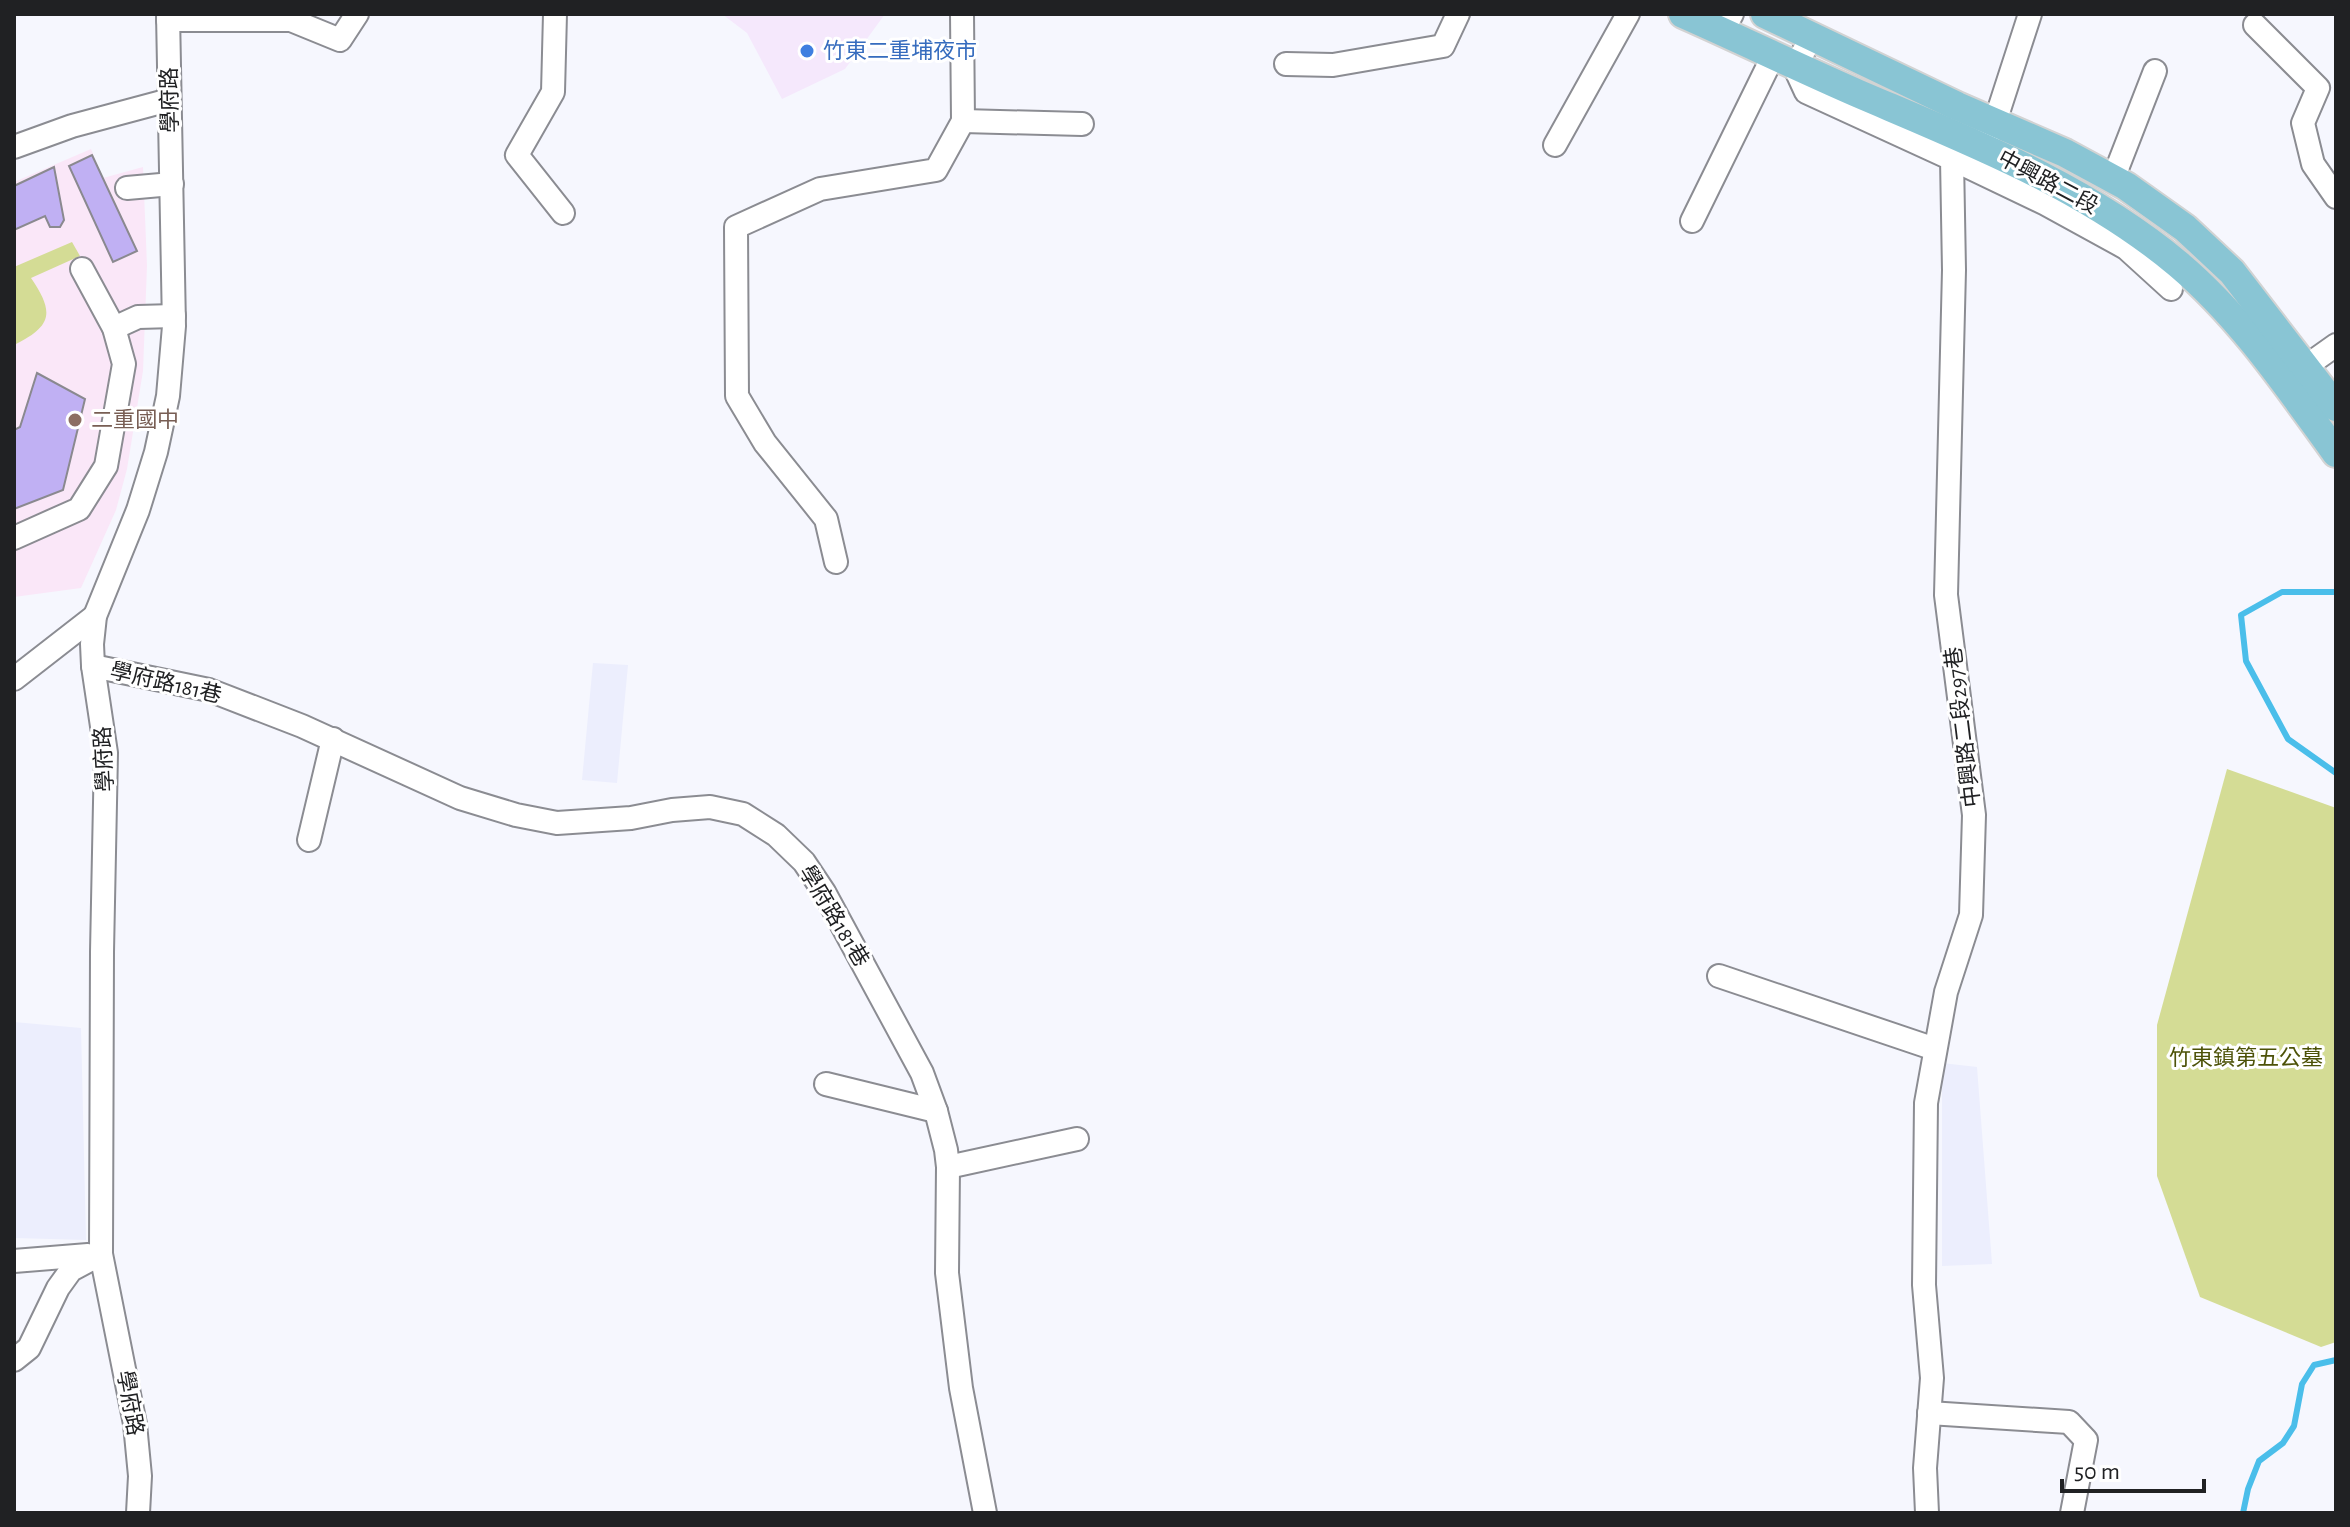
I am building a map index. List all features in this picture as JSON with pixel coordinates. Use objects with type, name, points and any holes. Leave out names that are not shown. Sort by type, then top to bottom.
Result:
[{"type":"main road","name":"中興路二段","points":[[1683,14],[1727,23],[1784,61],[2045,177],[2120,221],[2177,263],[2292,371],[2336,407]]},
{"type":"main road","name":"中興路二段","points":[[1765,14],[2065,153],[2113,179],[2185,228],[2232,272],[2292,371],[2336,453]]},
{"type":"street","points":[[168,17],[291,20],[340,40],[357,14]]},
{"type":"street","points":[[555,14],[553,92],[517,155],[563,213]]},
{"type":"street","points":[[836,562],[826,519],[765,443],[737,396],[736,227],[820,189],[936,170],[963,121],[962,14]]},
{"type":"street","points":[[1286,64],[1333,65],[1443,46],[1458,14]]},
{"type":"street","points":[[1555,145],[1628,14]]},
{"type":"street","points":[[1981,147],[1995,122],[2030,14]]},
{"type":"street","name":"學府路","points":[[138,1513],[140,1476],[135,1424],[101,1254],[106,765],[104,727],[93,666],[95,616],[138,510],[156,452],[168,396],[174,316],[168,17]]},
{"type":"street","points":[[2255,25],[2318,88],[2303,123],[2313,164],[2336,197]]},
{"type":"street","points":[[1692,221],[1784,61],[1813,37]]},
{"type":"street","points":[[1784,61],[1806,92],[2046,204],[2126,248],[2171,289]]},
{"type":"street","points":[[2113,179],[2155,71]]},
{"type":"street","points":[[14,147],[72,126],[169,100]]},
{"type":"street","points":[[963,121],[1082,124]]},
{"type":"street","name":"中興路二段297巷","points":[[1927,1513],[1925,1468],[1932,1378],[1924,1285],[1926,1103],[1946,992],[1971,915],[1974,815],[1946,595],[1954,270],[1952,159]]},
{"type":"street","points":[[127,188],[172,184]]},
{"type":"street","points":[[14,538],[79,509],[106,466],[124,364],[114,328],[82,269]]},
{"type":"street","points":[[114,328],[138,317],[174,316]]},
{"type":"street","points":[[2292,371],[2336,345]]},
{"type":"street","points":[[14,679],[95,616]]},
{"type":"street","name":"學府路181巷","points":[[93,666],[209,690],[333,739],[460,798],[516,815],[557,823],[631,818],[710,807],[743,814],[776,835],[804,862],[824,892],[922,1073],[936,1111],[948,1167],[947,1273],[961,1388],[985,1513]]},
{"type":"street","points":[[309,840],[333,739]]},
{"type":"street","points":[[1719,976],[1935,1049]]},
{"type":"street","points":[[826,1084],[936,1111]]},
{"type":"street","points":[[948,1167],[1077,1139]]},
{"type":"street","points":[[14,1261],[101,1254]]},
{"type":"street","points":[[14,1360],[29,1348],[58,1288],[71,1270],[101,1254]]},
{"type":"street","points":[[1929,1413],[2069,1422],[2086,1440],[2072,1513]]},
{"type":"shaded area","name":"竹東二重埔夜市","points":[[722,14],[885,14],[845,69],[782,99],[747,33]]},
{"type":"shaded area","name":"二重國中","points":[[91,149],[103,178],[143,167],[147,266],[143,371],[127,469],[116,510],[81,588],[14,597],[14,182]]},
{"type":"shaded area","points":[[593,663],[628,665],[617,783],[582,780]]},
{"type":"shaded area","points":[[14,1022],[81,1028],[86,1240],[14,1238]]},
{"type":"shaded area","points":[[1942,1063],[1977,1067],[1992,1264],[1942,1266]]},
{"type":"green space","points":[[72,242],[80,256],[31,278],[44,301],[46,318],[36,331],[14,345],[14,267]]},
{"type":"green space","name":"竹東鎮第五公墓","points":[[2227,769],[2336,808],[2336,1342],[2321,1347],[2200,1297],[2157,1176],[2157,1025]]},
{"type":"building","points":[[92,155],[137,251],[113,262],[69,166]]},
{"type":"building","points":[[54,167],[64,220],[60,227],[50,227],[45,216],[14,230],[14,186]]},
{"type":"building","points":[[37,373],[85,399],[63,490],[14,509],[14,430],[20,427]]},
{"type":"waterway","points":[[2336,592],[2282,592],[2241,615],[2246,661],[2288,739],[2336,773]]},
{"type":"waterway","points":[[2243,1513],[2259,1461],[2283,1443],[2294,1426],[2302,1384],[2314,1365],[2336,1360]]},
{"type":"place","name":"竹東二重埔夜市","points":[[807,51]]},
{"type":"place","name":"二重國中","points":[[75,420]]}]
